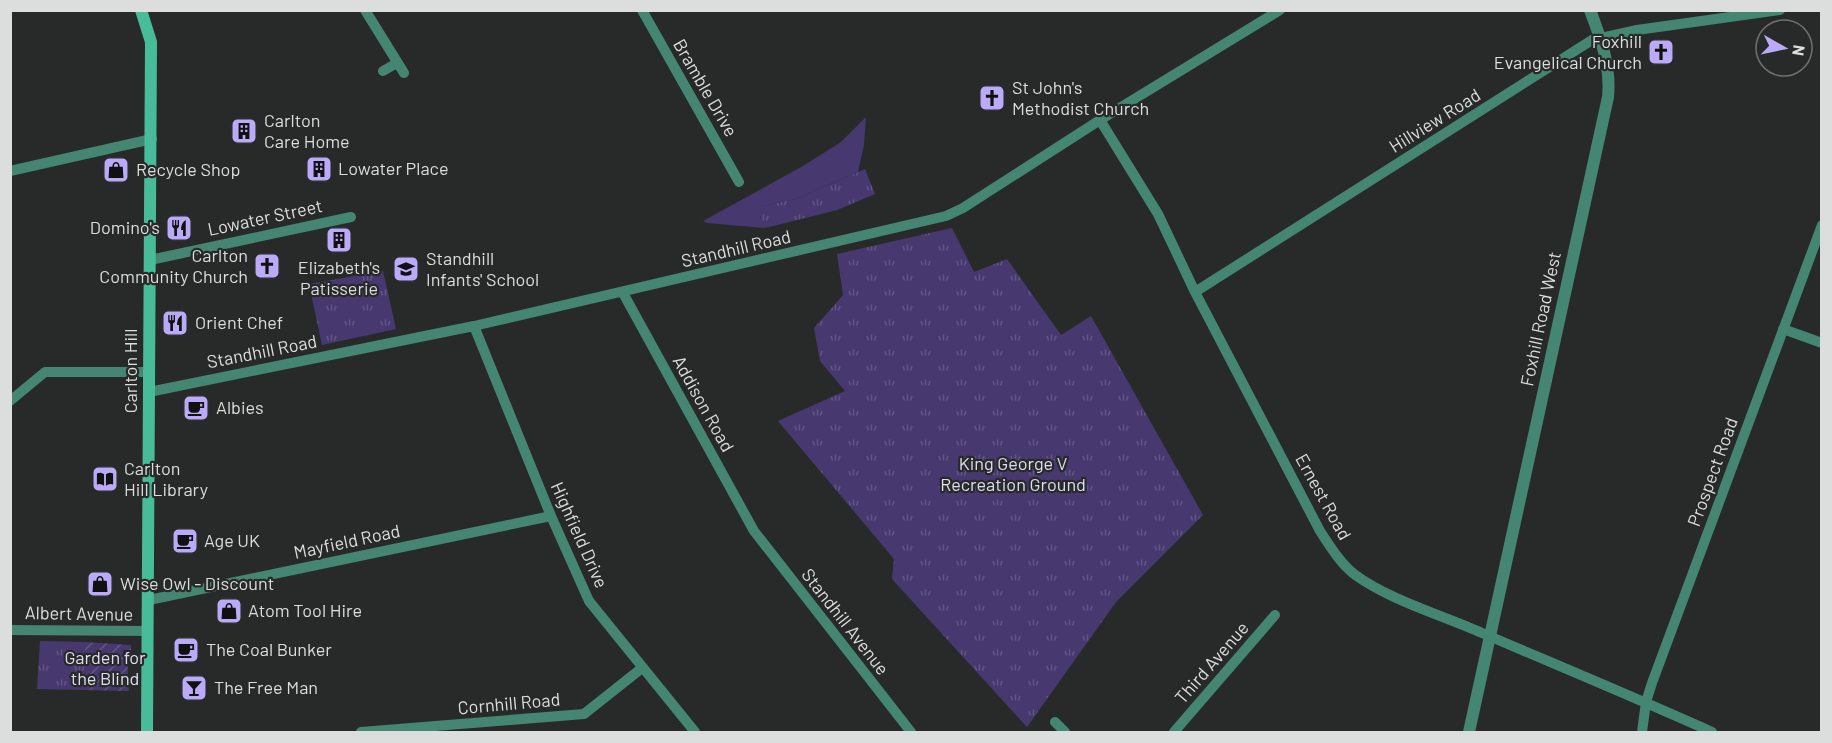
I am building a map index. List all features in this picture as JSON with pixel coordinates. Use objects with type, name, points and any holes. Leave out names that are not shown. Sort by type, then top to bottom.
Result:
[{"type":"main road","name":"Carlton Hill","points":[[141,10],[151,42],[152,138],[148,372],[147,732]]},
{"type":"street","points":[[365,10],[404,73]]},
{"type":"street","name":"Bramble Drive","points":[[642,10],[739,182]]},
{"type":"street","name":"Standhill Road","points":[[149,392],[474,326],[946,216],[1280,10]]},
{"type":"street","name":"Foxhill Road West","points":[[1469,732],[1608,97],[1608,71],[1600,37],[1590,10]]},
{"type":"street","name":"Hillview Road","points":[[1195,292],[1592,40],[1780,10]]},
{"type":"street","points":[[383,71],[398,63]]},
{"type":"street","name":"Ernest Road","points":[[1100,120],[1158,214],[1195,292],[1320,531],[1334,552],[1352,572],[1372,585],[1712,732]]},
{"type":"street","points":[[10,171],[152,138]]},
{"type":"street","name":"Lowater Street","points":[[150,260],[351,217]]},
{"type":"street","name":"Prospect Road","points":[[1642,732],[1646,702],[1821,225]]},
{"type":"street","name":"Addison Road","points":[[623,293],[753,531]]},
{"type":"street","name":"Highfield Drive","points":[[474,326],[551,516],[589,601],[695,732]]},
{"type":"street","points":[[1783,329],[1821,343]]},
{"type":"street","points":[[10,401],[45,372],[148,372]]},
{"type":"street","name":"Mayfield Road","points":[[149,600],[551,516]]},
{"type":"street","name":"Standhill Avenue","points":[[753,531],[911,732]]},
{"type":"street","name":"Third Avenue","points":[[1174,732],[1275,615]]},
{"type":"street","name":"Albert Avenue","points":[[10,630],[148,631]]},
{"type":"street","name":"Cornhill Road","points":[[361,732],[584,714],[642,668]]},
{"type":"street","points":[[1055,722],[1065,732]]},
{"type":"green space","points":[[866,117],[864,145],[858,172],[796,199],[759,207],[765,228],[703,221],[803,166],[841,142]]},
{"type":"green space","points":[[865,169],[875,194],[837,210],[765,228],[758,207],[796,199]]},
{"type":"green space","name":"King George V Recreation Ground","points":[[952,228],[974,272],[1007,259],[1061,335],[1091,316],[1203,515],[1116,602],[1027,727],[892,579],[894,559],[778,421],[845,391],[820,361],[814,328],[843,295],[837,254]]},
{"type":"green space","points":[[383,271],[396,329],[322,345],[309,284]]},
{"type":"green space","points":[[40,641],[85,642],[84,690],[37,689]]},
{"type":"green space","name":"Garden for the Blind","points":[[85,642],[131,645],[131,650],[123,650],[123,657],[127,657],[129,691],[84,690]]},
{"type":"place","name":"Foxhill Evangelical Church","points":[[1661,52]]},
{"type":"place","name":"St John's Methodist Church","points":[[992,98]]},
{"type":"place","name":"Carlton Care Home","points":[[244,131]]},
{"type":"place","name":"Lowater Place","points":[[319,169]]},
{"type":"place","name":"Recycle Shop","points":[[116,170]]},
{"type":"place","name":"Domino's","points":[[179,228]]},
{"type":"place","name":"Elizabeth's Patisserie","points":[[339,240]]},
{"type":"place","name":"Carlton Community Church","points":[[267,266]]},
{"type":"place","name":"Standhill Infants' School","points":[[406,269]]},
{"type":"place","name":"Orient Chef","points":[[175,323]]},
{"type":"place","name":"Albies","points":[[196,408]]},
{"type":"place","name":"Carlton Hill Library","points":[[105,479]]},
{"type":"place","name":"Age UK","points":[[185,541]]},
{"type":"place","name":"Wise Owl - Discount","points":[[100,584]]},
{"type":"place","name":"Atom Tool Hire","points":[[229,611]]},
{"type":"place","name":"The Coal Bunker","points":[[186,650]]},
{"type":"place","name":"The Free Man","points":[[194,688]]}]
